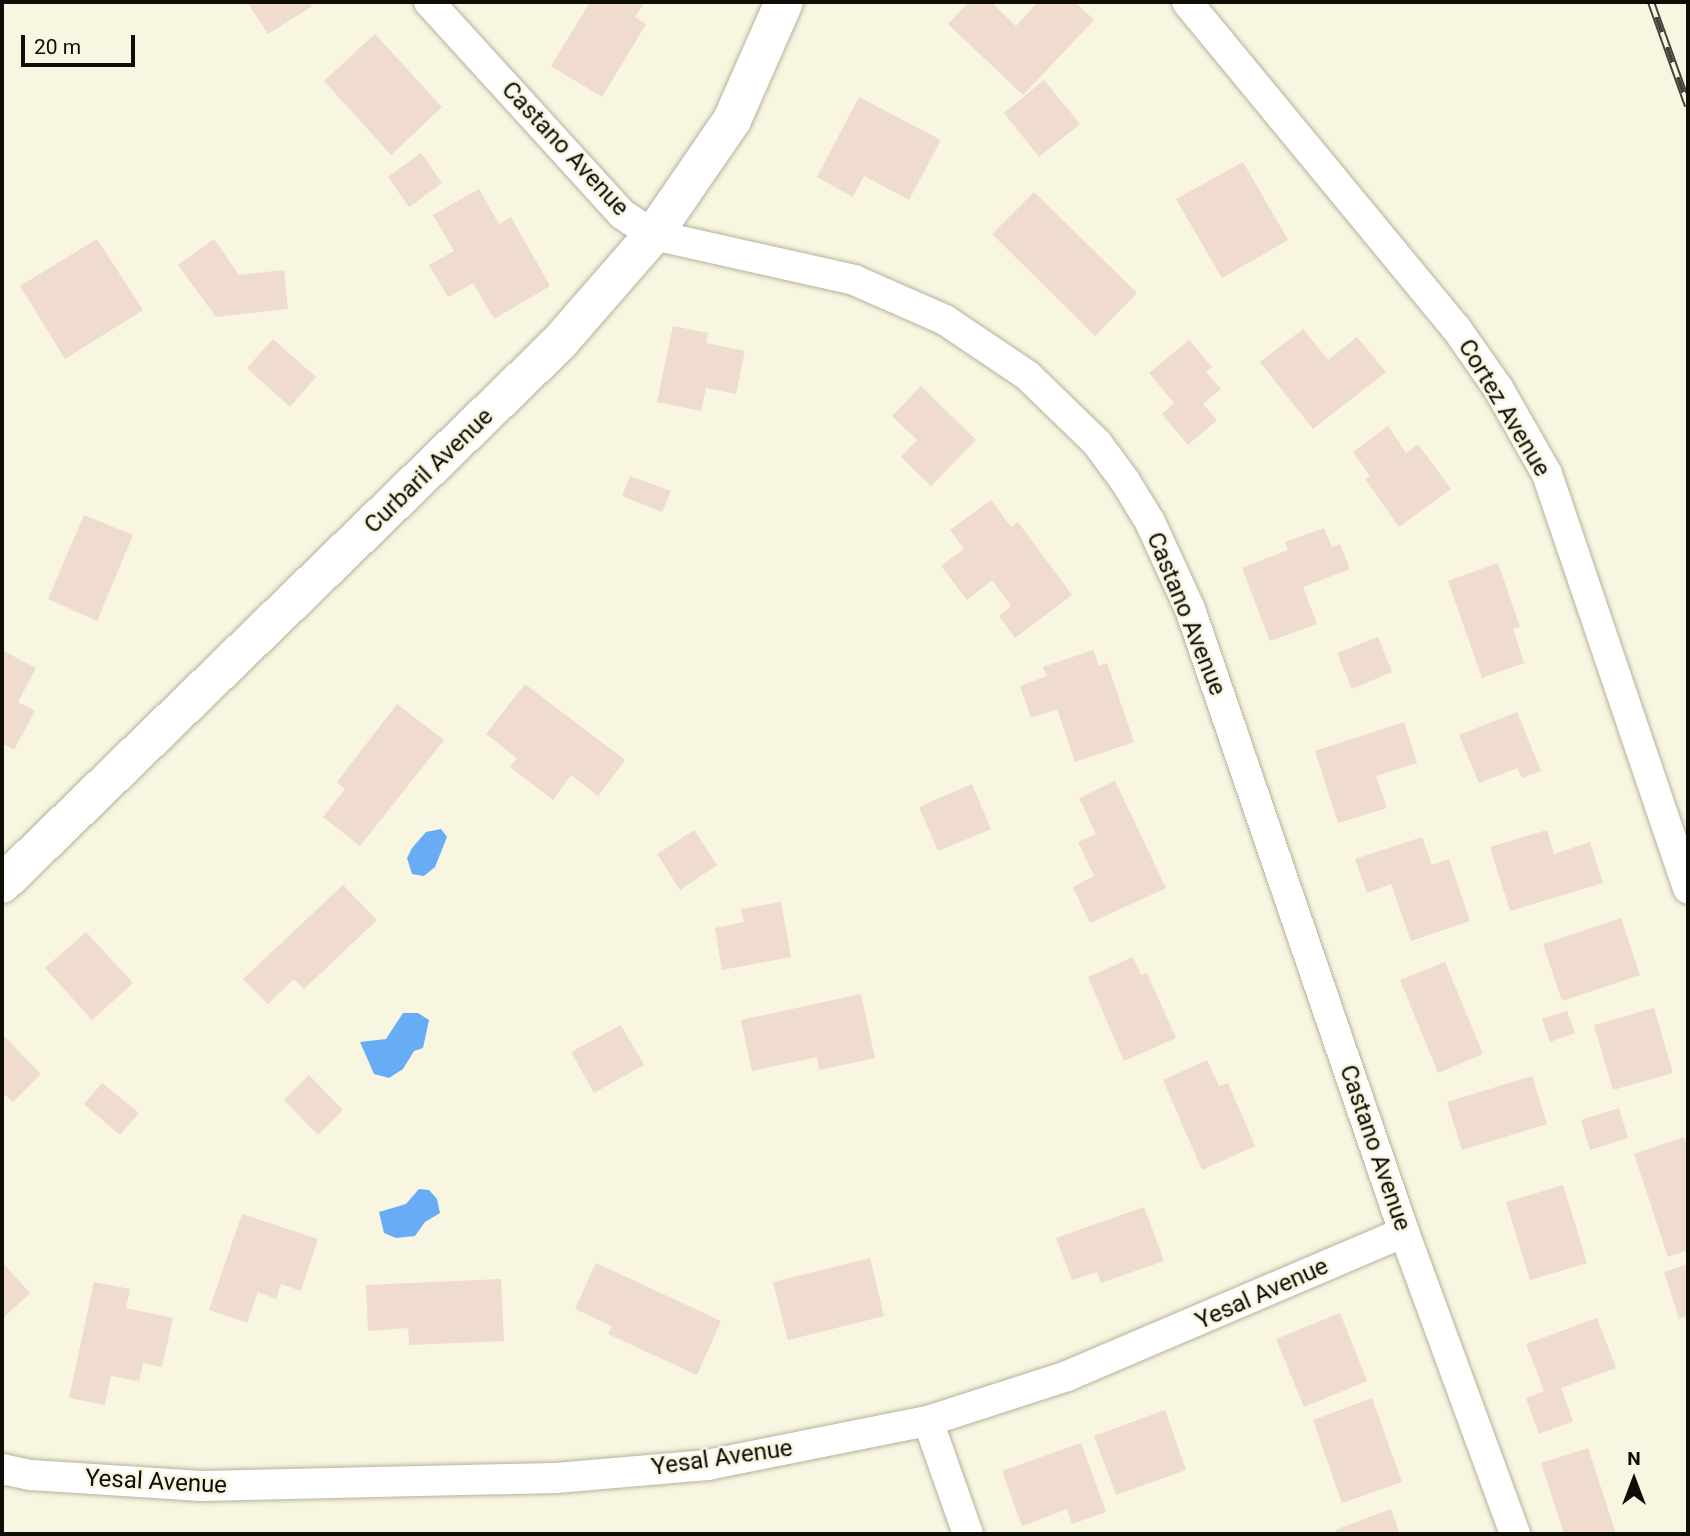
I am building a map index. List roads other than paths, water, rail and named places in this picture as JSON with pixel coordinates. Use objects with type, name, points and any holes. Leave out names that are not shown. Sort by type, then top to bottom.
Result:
[{"type":"street","name":"Castano Avenue","points":[[429,2],[622,214],[653,235],[854,280],[945,320],[1027,375],[1104,453],[1150,522],[1190,609],[1404,1232],[1515,1534]]},
{"type":"street","name":"Curbaril Avenue","points":[[2,884],[550,352],[653,235],[732,120],[784,2]]},
{"type":"street","name":"Cortez Avenue","points":[[1187,2],[1456,328],[1504,399],[1547,474],[1688,889]]},
{"type":"street","name":"Yesal Avenue","points":[[2,1469],[31,1475],[202,1486],[556,1478],[707,1465],[929,1421],[1067,1376],[1404,1232]]},
{"type":"street","points":[[929,1421],[968,1534]]},
{"type":"water","points":[[441,829],[447,837],[435,867],[424,876],[412,874],[407,858],[412,848],[426,832]]},
{"type":"water","points":[[403,1013],[418,1013],[429,1020],[423,1048],[414,1051],[403,1069],[389,1078],[374,1074],[360,1042],[386,1039]]},
{"type":"water","points":[[419,1189],[429,1190],[437,1199],[440,1213],[425,1222],[415,1236],[396,1238],[384,1233],[379,1212],[406,1204]]},
{"type":"railway","points":[[1651,2],[1688,106]]}]
